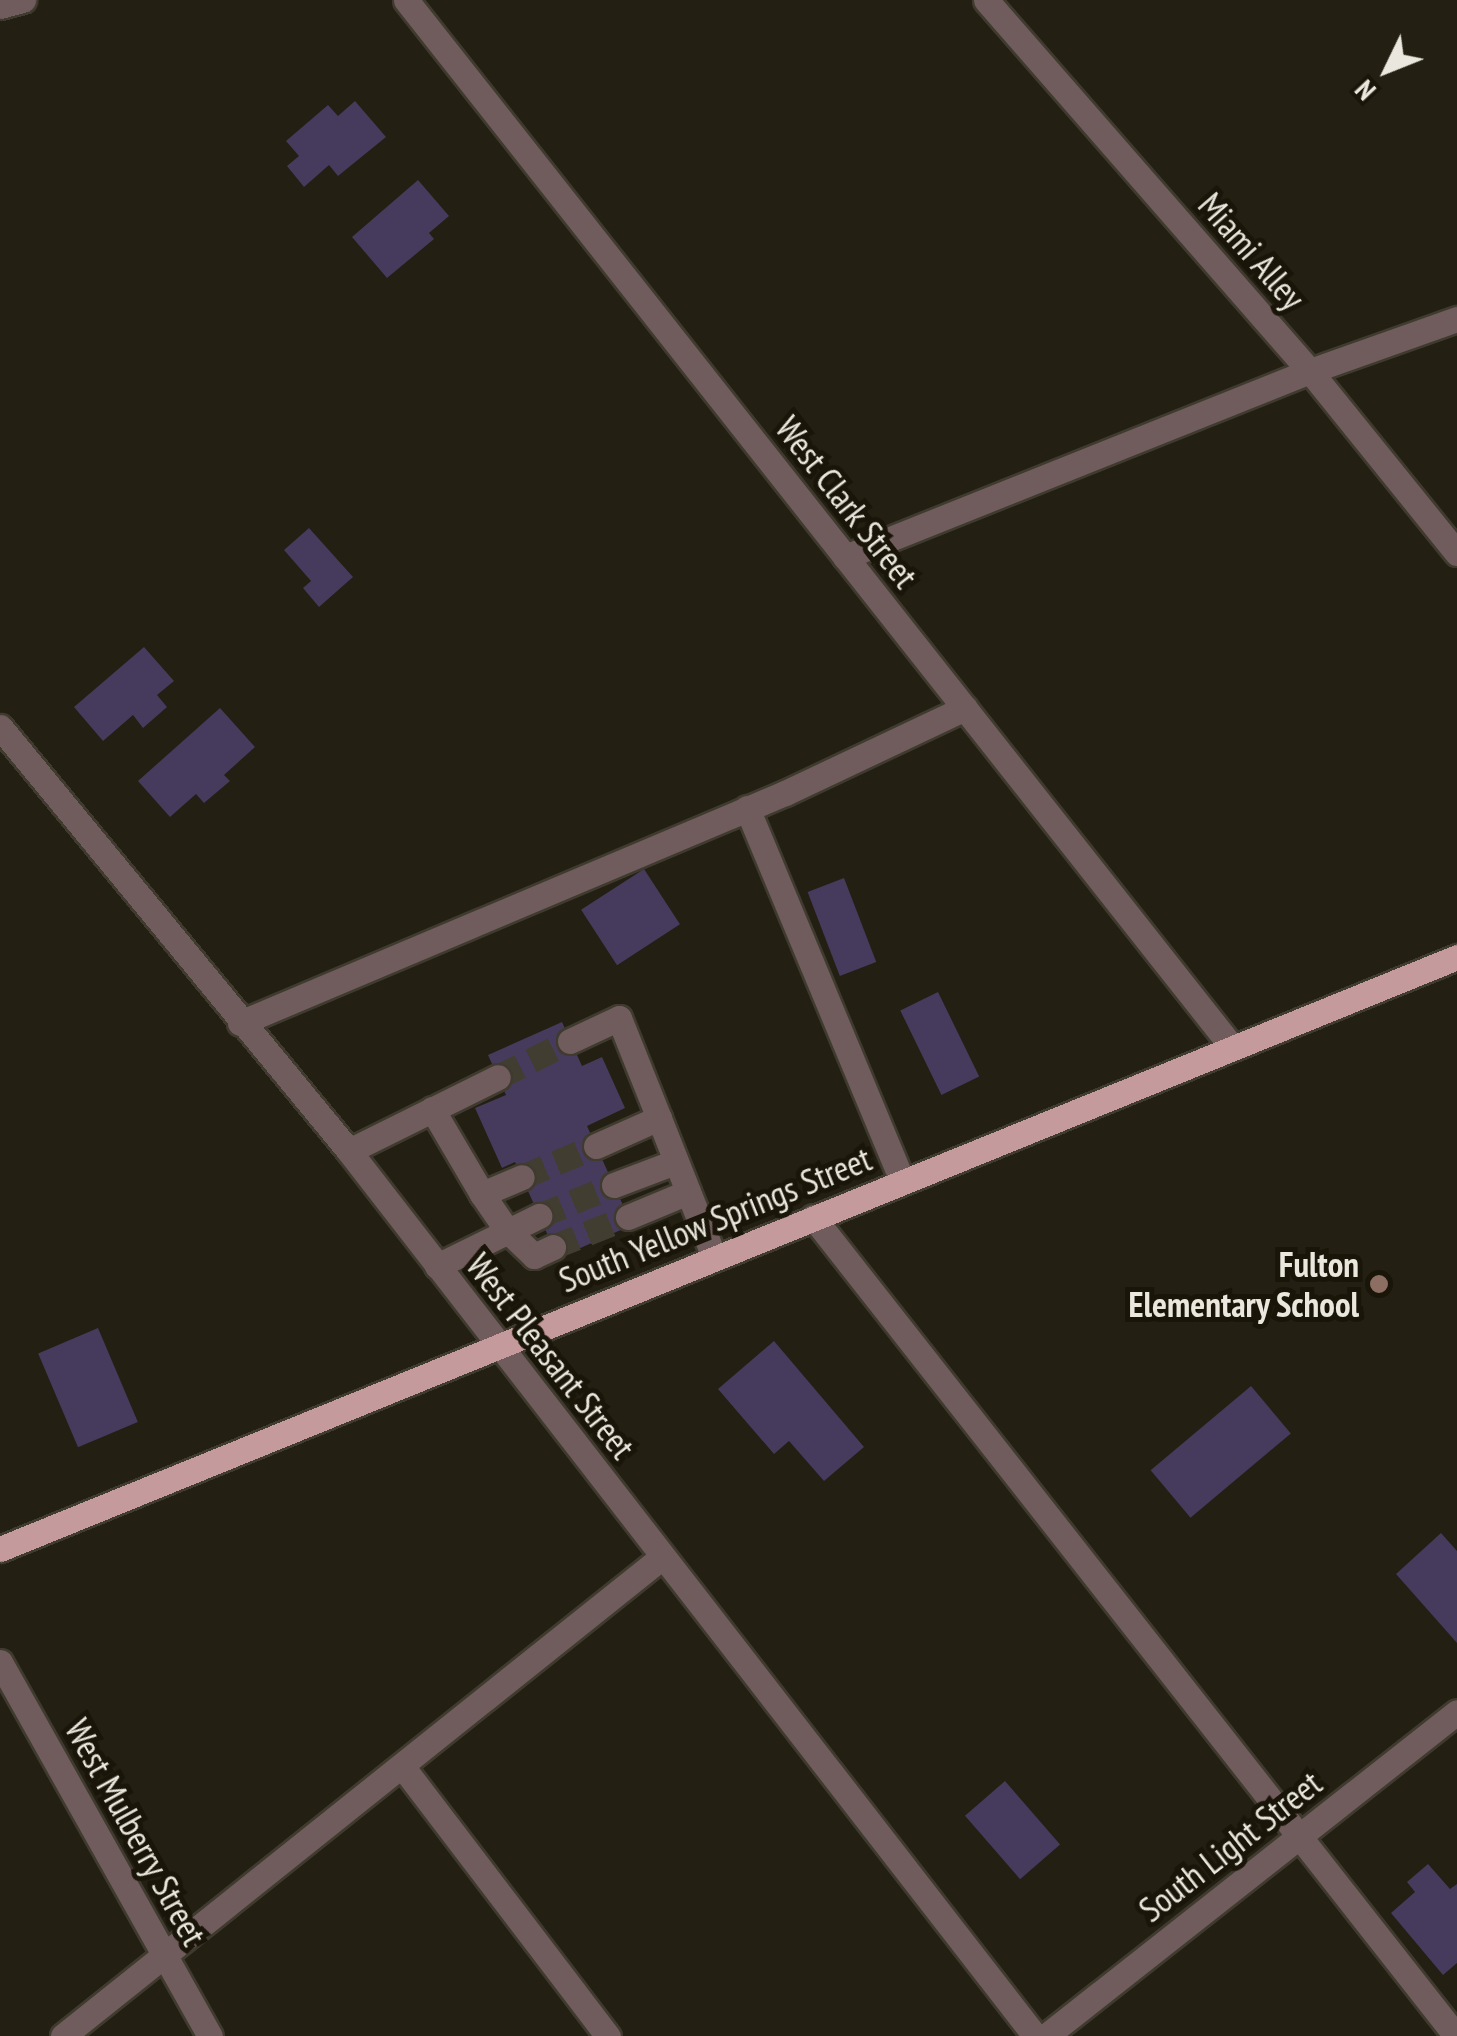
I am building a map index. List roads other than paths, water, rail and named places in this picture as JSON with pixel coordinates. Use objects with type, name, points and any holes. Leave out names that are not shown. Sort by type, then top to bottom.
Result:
[{"type":"main road","name":"South Yellow Springs Street","points":[[0,1549],[1457,956]]},
{"type":"street","points":[[0,6],[23,0]]},
{"type":"street","name":"West Clark Street","points":[[406,0],[1232,1048]]},
{"type":"street","name":"Miami Alley","points":[[986,0],[1310,371],[1457,554]]},
{"type":"street","points":[[846,557],[1310,371],[1457,318]]},
{"type":"street","points":[[240,1023],[748,808],[965,708]]},
{"type":"street","name":"West Pleasant Street","points":[[0,728],[348,1152],[1035,2036]]},
{"type":"street","points":[[748,808],[902,1180]]},
{"type":"street","points":[[570,1041],[618,1018],[714,1257]]},
{"type":"street","points":[[348,1152],[498,1077]]},
{"type":"street","points":[[432,1109],[506,1229],[534,1256],[553,1247]]},
{"type":"street","points":[[596,1146],[659,1118]]},
{"type":"street","points":[[614,1185],[675,1162]]},
{"type":"street","points":[[482,1194],[522,1177]]},
{"type":"street","points":[[628,1217],[688,1192]]},
{"type":"street","points":[[438,1266],[539,1216]]},
{"type":"street","points":[[813,1217],[1302,1834],[1456,2036]]},
{"type":"street","points":[[64,2036],[662,1557]]},
{"type":"street","name":"West Mulberry Street","points":[[0,1662],[210,2036]]},
{"type":"street","name":"South Light Street","points":[[1046,2036],[1457,1712]]},
{"type":"street","points":[[402,1766],[608,2036]]},
{"type":"tunnel","points":[[498,1077],[570,1041]]},
{"type":"tunnel","points":[[522,1177],[596,1146]]},
{"type":"tunnel","points":[[539,1216],[614,1185]]},
{"type":"tunnel","points":[[553,1247],[628,1217]]},
{"type":"place","name":"Fulton Elementary School","points":[[1379,1284]]}]
